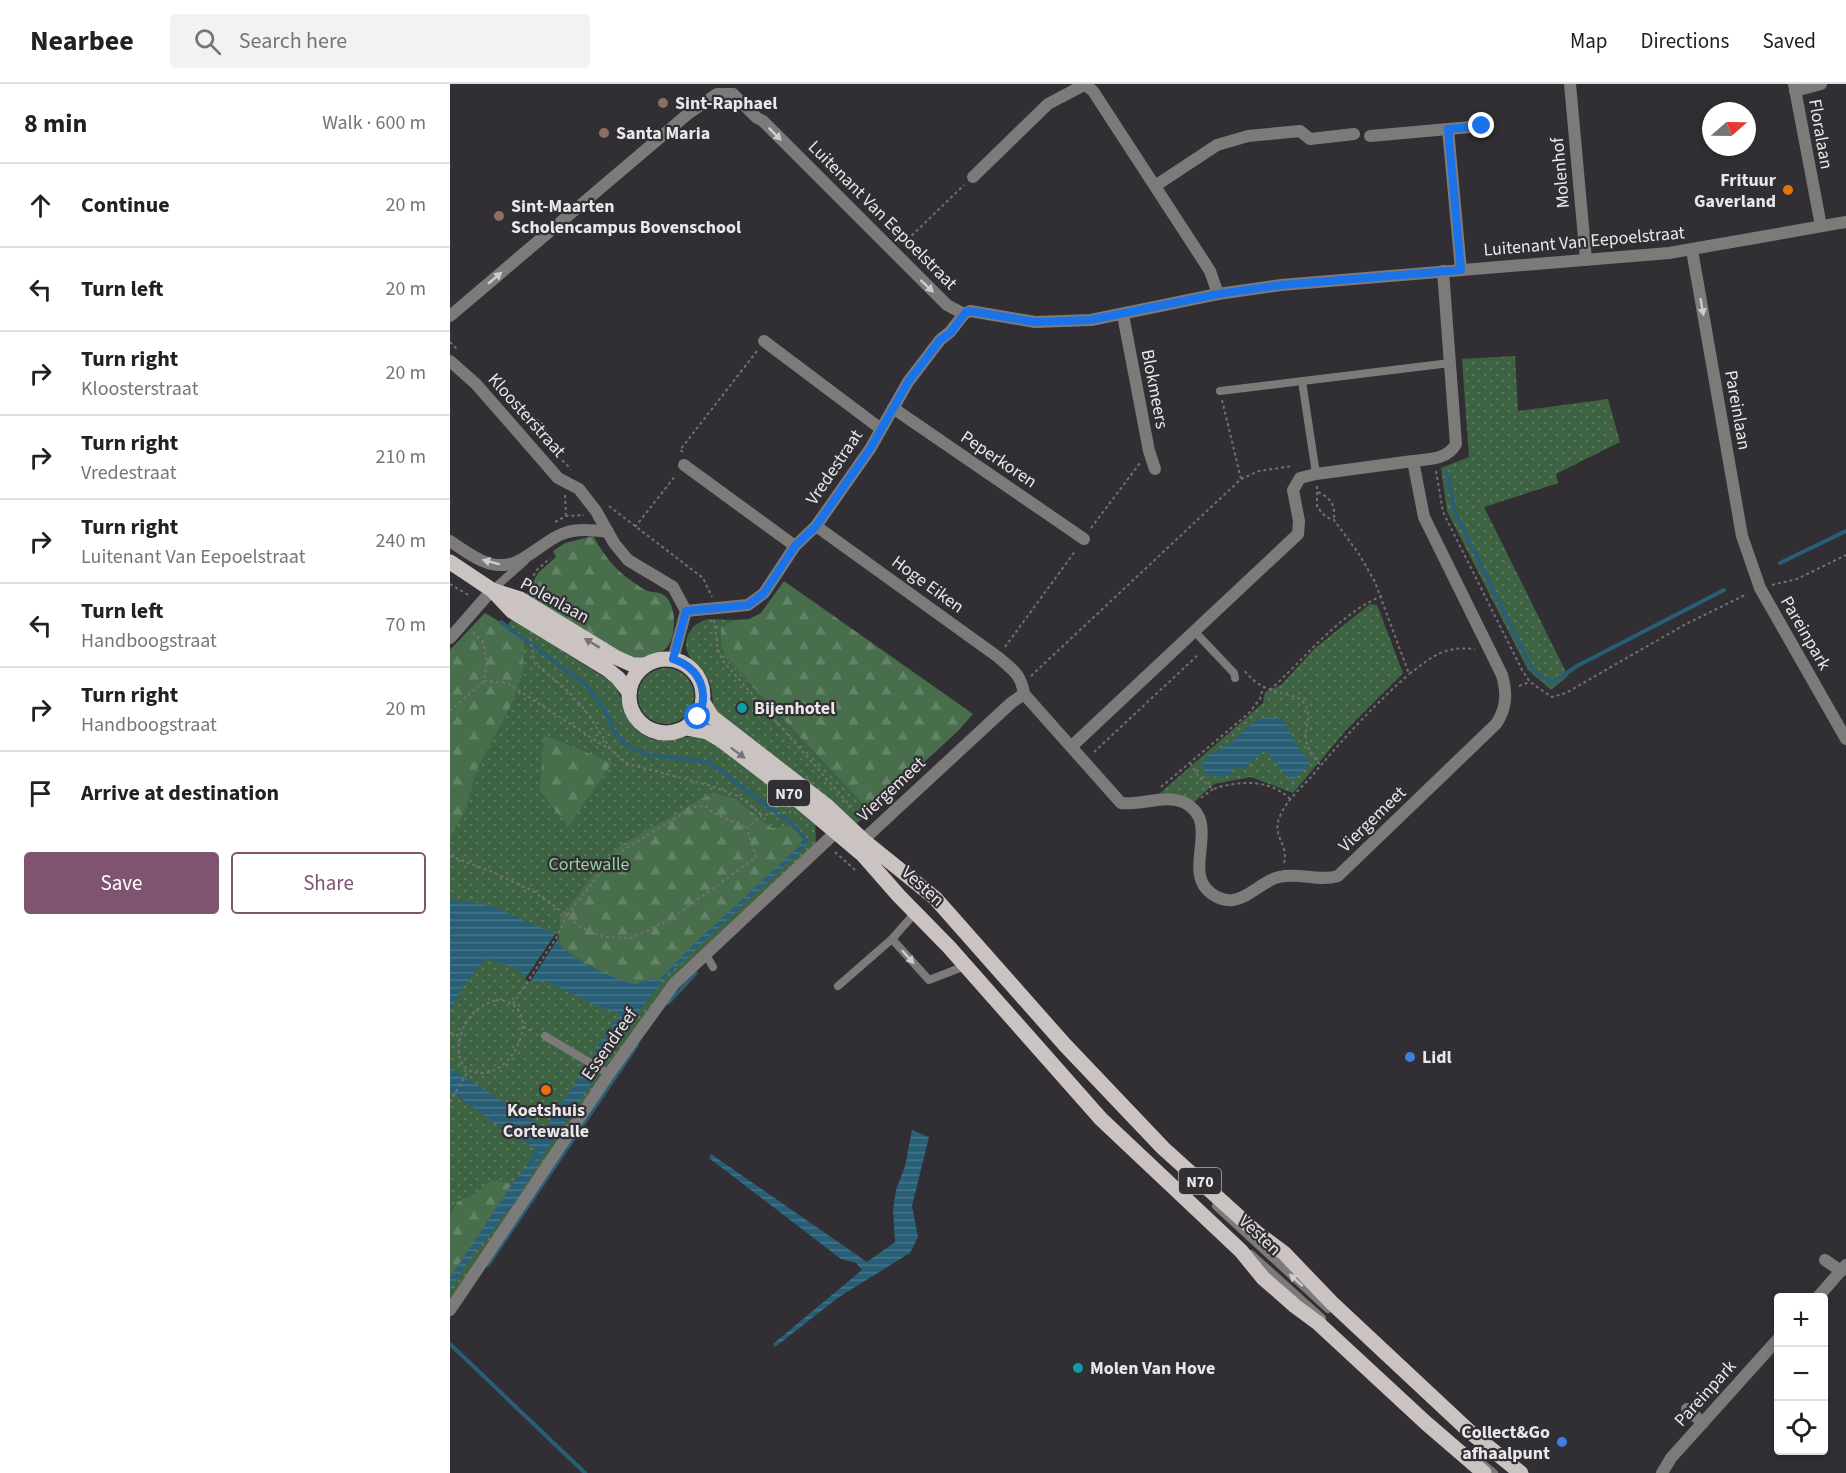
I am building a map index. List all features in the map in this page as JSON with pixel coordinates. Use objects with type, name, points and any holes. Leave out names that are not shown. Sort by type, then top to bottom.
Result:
[{"type":"main road","name":"Polenlaan","points":[[450,562],[607,669],[629,692]]},
{"type":"main road","name":"Polenlaan","points":[[516,605],[615,657],[633,664],[645,665]]},
{"type":"main road","name":"N70","points":[[645,665],[653,661],[673,659],[690,667],[697,674],[704,693],[703,702],[712,717],[826,806],[863,840]]},
{"type":"main road","points":[[629,692],[634,677],[645,665]]},
{"type":"main road","name":"N70","points":[[629,692],[632,712],[646,728],[666,734],[687,728],[707,732],[721,740],[836,832],[863,855],[880,875]]},
{"type":"main road","points":[[687,728],[698,717],[703,702]]},
{"type":"main road","name":"Vesten","points":[[863,840],[935,898],[1065,1045],[1163,1148],[1248,1226],[1284,1253],[1332,1303],[1470,1432],[1521,1473]]},
{"type":"main road","name":"Vesten","points":[[880,875],[965,966],[1101,1119],[1241,1251],[1263,1278],[1318,1323],[1484,1473]]},
{"type":"street","name":"Molenhof","points":[[1570,84],[1586,260]]},
{"type":"street","points":[[1794,87],[1821,84]]},
{"type":"street","points":[[973,177],[1048,104],[1084,85],[1093,91],[1210,271],[1218,294]]},
{"type":"street","name":"Floralaan","points":[[1794,87],[1821,226]]},
{"type":"street","name":"Luitenant Van Eepoelstraat","points":[[733,89],[757,118],[763,121],[896,251],[920,279],[947,305],[964,314],[970,311],[1003,318],[1052,322],[1090,320],[1218,294],[1281,285],[1692,250],[1846,222]]},
{"type":"street","points":[[450,316],[689,113],[717,94],[733,89]]},
{"type":"street","points":[[1370,136],[1482,126]]},
{"type":"street","points":[[1448,129],[1461,270]]},
{"type":"street","points":[[1155,186],[1217,144],[1248,136],[1300,131],[1310,138],[1354,134]]},
{"type":"street","name":"Pareinlaan","points":[[1692,250],[1742,536],[1755,574]]},
{"type":"street","points":[[1072,746],[1298,534],[1299,521],[1293,490],[1300,478],[1315,469],[1413,461],[1445,456],[1452,451],[1456,444],[1443,271]]},
{"type":"street","name":"Vredestraat","points":[[713,608],[748,605],[758,599],[795,546],[816,526],[870,449],[908,382],[940,340],[950,333],[964,314]]},
{"type":"street","name":"Blokmeers","points":[[1123,315],[1149,451],[1155,469]]},
{"type":"street","points":[[764,341],[881,429]]},
{"type":"street","name":"Kloosterstraat","points":[[450,361],[476,384],[558,477],[579,489],[591,502],[614,543],[628,560],[673,587],[686,611]]},
{"type":"street","name":"Peperkoren","points":[[893,408],[1084,539]]},
{"type":"street","name":"Viergemeet","points":[[1280,876],[1329,879],[1338,876],[1496,724],[1503,714],[1506,688],[1502,675],[1424,517],[1413,461]]},
{"type":"street","points":[[684,465],[795,546]]},
{"type":"street","name":"Hoge Eiken","points":[[816,526],[998,657],[1020,677]]},
{"type":"street","name":"Polenlaan","points":[[450,541],[490,564],[513,564],[563,533],[580,530],[608,532]]},
{"type":"street","name":"Pareinpark","points":[[1755,574],[1760,588],[1846,739]]},
{"type":"street","points":[[450,638],[492,590]]},
{"type":"street","points":[[673,659],[686,611],[713,608]]},
{"type":"street","points":[[1020,677],[1024,694],[1121,803],[1133,805],[1174,799],[1191,808],[1201,823],[1203,836],[1198,866],[1200,880],[1209,891],[1221,900],[1234,900],[1280,876]]},
{"type":"street","name":"Viergemeet","points":[[863,840],[1011,703],[1024,694]]},
{"type":"street","name":"Essendreef","points":[[450,1310],[609,1074],[674,984],[836,832]]},
{"type":"street","points":[[1821,1293],[1843,1268],[1825,1260]]},
{"type":"street","name":"Pareinpark","points":[[1662,1473],[1671,1458],[1774,1344]]},
{"type":"street","points":[[1687,1409],[1702,1423]]},
{"type":"lane","points":[[1220,391],[1450,363]]},
{"type":"lane","points":[[1302,381],[1315,469]]},
{"type":"lane","points":[[492,590],[538,549]]},
{"type":"lane","points":[[1195,632],[1234,673],[1235,678]]},
{"type":"lane","name":"Vesten","points":[[898,869],[958,931],[1037,1024],[1138,1131],[1402,1378],[1512,1473]]},
{"type":"lane","name":"Vesten","points":[[880,875],[901,890],[930,918],[1050,1055],[1158,1168],[1415,1404],[1494,1473]]},
{"type":"lane","points":[[838,986],[892,939],[915,913]]},
{"type":"lane","points":[[892,939],[929,980],[965,966]]},
{"type":"lane","points":[[705,953],[713,968]]},
{"type":"lane","points":[[545,1036],[609,1074]]},
{"type":"path","points":[[896,251],[973,177]]},
{"type":"path","points":[[635,527],[689,458],[680,450],[764,341]]},
{"type":"path","points":[[450,342],[464,357]]},
{"type":"path","points":[[495,386],[544,425],[553,452],[573,471]]},
{"type":"path","points":[[1220,391],[1241,479]]},
{"type":"path","points":[[998,657],[1149,451]]},
{"type":"path","points":[[1434,464],[1443,512],[1522,670],[1530,682],[1552,697],[1566,693],[1701,616],[1760,588],[1797,579],[1846,555]]},
{"type":"path","points":[[1020,677],[1030,677],[1241,479],[1259,471],[1315,469],[1317,507],[1326,517],[1334,520],[1359,554],[1382,596],[1409,674]]},
{"type":"path","points":[[1317,492],[1330,498],[1335,507],[1334,520]]},
{"type":"path","points":[[607,504],[703,578],[708,586],[718,650],[723,661],[856,813]]},
{"type":"path","points":[[516,605],[537,570],[550,557],[538,549]]},
{"type":"path","points":[[450,584],[482,602]]},
{"type":"path","points":[[1270,690],[1337,627],[1363,606],[1382,596]]},
{"type":"path","points":[[450,711],[484,681],[487,662],[483,642],[464,624]]},
{"type":"path","points":[[530,637],[535,664],[565,688],[585,710],[612,751]]},
{"type":"path","points":[[1084,761],[1208,646]]},
{"type":"path","points":[[1280,876],[1286,854],[1276,829],[1280,816],[1290,799],[1354,726],[1409,674],[1435,655],[1455,648],[1479,649],[1488,646]]},
{"type":"path","points":[[1241,665],[1253,682],[1263,688],[1302,701],[1308,714],[1305,734],[1307,746],[1320,766]]},
{"type":"path","points":[[484,681],[507,683],[612,751],[628,764],[708,785],[738,796],[762,814]]},
{"type":"path","points":[[1144,803],[1249,713],[1260,699],[1263,688]]},
{"type":"path","points":[[1190,763],[1199,777],[1213,789]]},
{"type":"path","points":[[1191,808],[1213,789],[1233,783],[1254,782],[1276,790],[1290,799]]},
{"type":"path","points":[[450,856],[533,891],[567,915],[580,927],[604,937],[632,938],[672,918],[756,857],[747,828],[712,812],[707,807],[698,806],[623,850],[605,867],[567,915],[558,935],[513,1004]]},
{"type":"path","points":[[747,828],[762,814],[791,812]]},
{"type":"path","points":[[505,1000],[513,1004],[518,1010],[523,1027],[517,1048],[510,1058],[494,1071],[476,1073],[468,1070],[462,1065],[459,1056],[460,1036],[470,1017],[487,1003],[505,1000]]},
{"type":"path","points":[[450,1034],[460,1036]]},
{"type":"path","points":[[450,1102],[468,1070]]},
{"type":"green space","points":[[1515,356],[1518,411],[1608,399],[1620,442],[1556,474],[1558,483],[1484,507],[1568,676],[1551,690],[1528,670],[1447,511],[1441,468],[1469,457],[1462,359]]},
{"type":"green space","points":[[593,536],[616,568],[643,589],[661,593],[669,600],[674,617],[672,637],[665,649],[652,657],[633,662],[525,597],[538,573],[556,557],[553,551],[565,543]]},
{"type":"green space","points":[[784,581],[973,714],[958,731],[870,812],[726,658],[721,643],[721,627],[735,620],[749,619],[761,613]]},
{"type":"green space","points":[[1370,604],[1377,605],[1403,673],[1348,728],[1293,793],[1251,777],[1214,784],[1194,802],[1159,794],[1263,703],[1265,692],[1281,685],[1314,649]]},
{"type":"green space","name":"Cortewalle","points":[[485,613],[507,626],[512,619],[613,683],[626,715],[641,734],[660,740],[697,736],[707,738],[815,819],[816,844],[702,950],[450,1303],[450,650]]},
{"type":"green space","points":[[485,613],[524,639],[523,672],[510,707],[476,771],[465,812],[450,836],[450,650]]},
{"type":"green space","points":[[735,620],[721,627],[726,658],[870,812],[856,824],[714,710],[709,681],[691,659],[686,646],[688,634],[692,629],[702,621]]},
{"type":"green space","points":[[661,668],[671,668],[686,676],[692,685],[694,696],[692,707],[686,716],[671,724],[661,724],[650,719],[643,712],[638,701],[638,691],[643,680],[650,673]]},
{"type":"green space","points":[[544,735],[612,763],[568,827],[540,791]]},
{"type":"green space","points":[[713,792],[735,799],[772,828],[793,826],[806,840],[695,943],[657,982],[654,978],[636,984],[618,980],[597,970],[561,946],[560,918],[602,864],[620,846]]},
{"type":"green space","points":[[492,1180],[512,1184],[450,1278],[450,1218],[457,1202],[476,1193]]},
{"type":"water","points":[[1265,718],[1279,718],[1285,722],[1298,747],[1310,761],[1310,764],[1293,780],[1288,778],[1266,750],[1249,763],[1246,769],[1231,767],[1233,774],[1213,776],[1205,772],[1202,762],[1208,756],[1226,746],[1254,722]]},
{"type":"water","points":[[806,840],[806,846],[666,977],[609,1055],[593,1053],[621,1013],[604,1009],[545,981],[532,982],[516,968],[486,959],[462,988],[450,1012],[450,900],[494,907],[553,933],[561,946],[582,963],[623,981],[636,984],[654,978],[657,982],[695,943]]},
{"type":"water","points":[[450,1068],[545,1128],[582,1073],[591,1081],[515,1203],[476,1250],[450,1289],[450,1278],[512,1184],[539,1151],[495,1124],[450,1090]]},
{"type":"water","points":[[912,1130],[929,1137],[912,1206],[918,1237],[910,1253],[839,1297],[775,1347],[773,1344],[862,1270],[856,1263],[841,1259],[709,1158],[711,1154],[867,1262],[895,1242],[893,1210],[896,1190],[905,1166]]},
{"type":"pier","points":[[556,933],[559,937],[530,982],[525,979]]},
{"type":"waterway","points":[[1447,473],[1455,512],[1532,669],[1552,683],[1577,666],[1724,590]]},
{"type":"waterway","points":[[1780,563],[1846,531]]},
{"type":"waterway","points":[[501,622],[585,684],[605,710],[614,732],[628,746],[648,755],[709,762],[789,821],[806,840],[803,843]]},
{"type":"waterway","points":[[668,1003],[696,973]]},
{"type":"waterway","points":[[488,1265],[637,1045]]},
{"type":"waterway","points":[[529,1165],[538,1150]]},
{"type":"waterway","points":[[450,1344],[585,1473]]},
{"type":"place","name":"Sint-Raphael","points":[[663,103]]},
{"type":"place","name":"Santa Maria","points":[[604,133]]},
{"type":"place","name":"Frituur Gaverland","points":[[1788,190]]},
{"type":"place","name":"Sint-Maarten Scholencampus Bovenschool","points":[[499,216]]},
{"type":"place","name":"Bijenhotel","points":[[742,708]]},
{"type":"place","name":"Lidl","points":[[1410,1057]]},
{"type":"place","name":"Koetshuis Cortewalle","points":[[546,1090]]},
{"type":"place","name":"Molen Van Hove","points":[[1078,1368]]},
{"type":"place","name":"Collect&Go afhaalpunt","points":[[1562,1442]]},
{"type":"route","points":[[698,717],[703,702],[702,683],[690,667],[673,659],[686,611],[748,605],[764,593],[799,540],[811,533],[870,449],[908,382],[940,340],[950,333],[966,312],[1035,322],[1090,320],[1218,294],[1281,285],[1461,270],[1448,129],[1482,126]]}]
